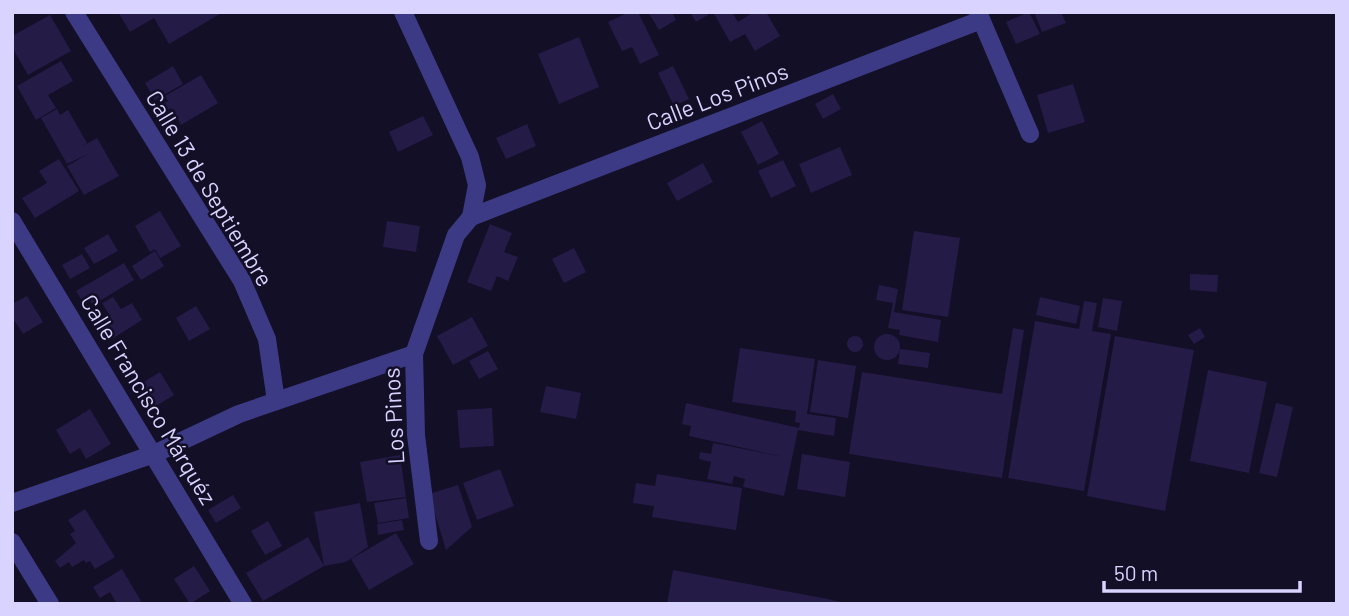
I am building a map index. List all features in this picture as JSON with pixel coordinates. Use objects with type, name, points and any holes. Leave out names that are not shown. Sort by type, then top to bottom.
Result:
[{"type":"street","name":"Calle 13 de Septiembre","points":[[74,12],[242,281],[267,339],[276,401]]},
{"type":"street","points":[[404,12],[470,157],[477,185],[471,217]]},
{"type":"street","points":[[980,16],[1030,134]]},
{"type":"street","name":"Calle Los Pinos","points":[[471,217],[980,16]]},
{"type":"street","name":"Los Pinos","points":[[429,541],[416,435],[414,354],[456,235],[471,217]]},
{"type":"street","name":"Calle Francisco Márquéz","points":[[12,220],[243,604]]},
{"type":"street","points":[[12,503],[154,454],[239,414],[414,354]]},
{"type":"street","points":[[12,542],[50,604]]},
{"type":"building","points":[[118,12],[223,12],[169,44],[154,18],[130,32]]},
{"type":"building","points":[[629,12],[638,12],[659,55],[640,64],[632,47],[622,51],[608,22]]},
{"type":"building","points":[[648,12],[672,12],[676,20],[659,30]]},
{"type":"building","points":[[690,12],[706,12],[708,15],[696,22]]},
{"type":"building","points":[[713,12],[732,12],[738,22],[754,12],[766,12],[780,36],[755,51],[745,34],[730,42]]},
{"type":"building","points":[[1029,12],[1040,34],[1016,44],[1006,22]]},
{"type":"building","points":[[1034,12],[1061,12],[1066,23],[1042,32]]},
{"type":"building","points":[[50,15],[71,51],[28,75],[12,47],[12,36]]},
{"type":"building","points":[[579,37],[599,87],[559,104],[538,54]]},
{"type":"building","points":[[61,61],[73,81],[48,95],[56,108],[36,120],[17,86]]},
{"type":"building","points":[[173,66],[183,84],[155,100],[145,83]]},
{"type":"building","points":[[673,66],[689,99],[674,106],[658,73]]},
{"type":"building","points":[[201,75],[218,103],[181,125],[171,108],[168,110],[172,117],[167,120],[159,106],[168,101],[165,96]]},
{"type":"building","points":[[1073,84],[1085,122],[1048,133],[1037,95]]},
{"type":"building","points":[[833,94],[841,109],[823,119],[815,104]]},
{"type":"building","points":[[57,109],[60,115],[68,110],[87,143],[83,146],[97,138],[119,176],[84,195],[67,166],[88,154],[67,164],[41,118]]},
{"type":"building","points":[[423,116],[433,135],[398,152],[389,132]]},
{"type":"building","points":[[762,121],[779,154],[758,165],[741,132]]},
{"type":"building","points":[[527,124],[536,146],[506,159],[496,138]]},
{"type":"building","points":[[840,147],[852,175],[811,193],[799,164]]},
{"type":"building","points":[[59,159],[79,191],[35,218],[22,198],[47,183],[39,171]]},
{"type":"building","points":[[783,160],[796,186],[771,198],[758,171]]},
{"type":"building","points":[[703,163],[713,182],[677,201],[667,183]]},
{"type":"building","points":[[160,211],[181,246],[160,258],[155,249],[150,252],[135,226]]},
{"type":"building","points":[[387,221],[420,226],[416,252],[383,247]]},
{"type":"building","points":[[490,224],[512,233],[504,252],[518,257],[508,281],[497,276],[491,291],[467,282]]},
{"type":"building","points":[[914,231],[960,238],[948,317],[902,310]]},
{"type":"building","points":[[108,234],[118,251],[94,264],[84,248]]},
{"type":"building","points":[[574,248],[586,272],[564,283],[552,259]]},
{"type":"building","points":[[155,251],[164,266],[141,280],[132,266]]},
{"type":"building","points":[[82,254],[90,268],[70,279],[62,265]]},
{"type":"building","points":[[124,263],[134,280],[93,305],[89,299],[83,302],[76,291]]},
{"type":"building","points":[[1190,274],[1218,275],[1217,292],[1190,290]]},
{"type":"building","points":[[879,285],[898,289],[894,312],[941,320],[938,342],[899,335],[900,330],[888,328],[893,303],[876,300]]},
{"type":"building","points":[[27,296],[43,322],[23,334],[12,317],[12,304]]},
{"type":"building","points":[[113,297],[121,309],[132,303],[142,320],[112,339],[101,321],[110,316],[102,303]]},
{"type":"building","points":[[1040,297],[1080,306],[1076,324],[1036,315]]},
{"type":"building","points":[[1103,298],[1122,301],[1117,331],[1098,327]]},
{"type":"building","points":[[1084,301],[1097,303],[1092,331],[1111,334],[1084,491],[1008,478],[1035,321],[1079,329]]},
{"type":"building","points":[[196,306],[210,329],[189,341],[176,318]]},
{"type":"building","points":[[472,317],[488,346],[453,365],[437,336]]},
{"type":"building","points":[[1013,328],[1024,330],[1002,478],[849,454],[862,372],[1002,394]]},
{"type":"building","points":[[1200,328],[1205,337],[1194,344],[1188,335]]},
{"type":"building","points":[[887,334],[896,338],[900,347],[896,356],[887,360],[878,356],[874,347],[878,338]]},
{"type":"building","points":[[855,336],[863,344],[855,352],[847,344]]},
{"type":"building","points":[[1115,336],[1194,350],[1165,511],[1087,496]]},
{"type":"building","points":[[740,348],[815,359],[807,414],[836,418],[834,436],[798,430],[784,496],[743,487],[745,479],[734,476],[732,484],[707,479],[711,462],[699,459],[700,452],[711,454],[713,443],[784,457],[689,436],[691,426],[682,424],[686,403],[799,428],[800,423],[795,422],[796,411],[732,402]]},
{"type":"building","points":[[900,349],[930,353],[928,368],[898,364]]},
{"type":"building","points":[[488,351],[498,369],[479,379],[469,361]]},
{"type":"building","points":[[818,360],[856,366],[848,418],[810,412]]},
{"type":"building","points":[[1208,370],[1267,382],[1249,473],[1190,461]]},
{"type":"building","points":[[160,372],[174,395],[156,406],[142,383]]},
{"type":"building","points":[[546,386],[581,393],[576,419],[540,412]]},
{"type":"building","points":[[1276,403],[1293,407],[1277,477],[1259,473]]},
{"type":"building","points":[[492,408],[494,446],[460,448],[457,410]]},
{"type":"building","points":[[90,409],[111,444],[86,459],[80,448],[70,454],[56,430]]},
{"type":"building","points":[[802,454],[850,462],[845,497],[797,489]]},
{"type":"building","points":[[400,455],[406,497],[367,502],[360,462]]},
{"type":"building","points":[[500,469],[514,506],[477,520],[463,483]]},
{"type":"building","points":[[657,474],[742,488],[736,530],[652,517],[654,506],[633,503],[636,483],[655,486]]},
{"type":"building","points":[[458,485],[472,527],[446,550],[429,494]]},
{"type":"building","points":[[233,495],[241,508],[216,523],[208,510]]},
{"type":"building","points":[[406,498],[409,518],[378,523],[374,503]]},
{"type":"building","points":[[360,503],[368,547],[346,562],[324,566],[314,512]]},
{"type":"building","points":[[85,509],[115,557],[95,569],[90,561],[86,563],[84,560],[72,567],[69,562],[60,568],[55,561],[76,543],[70,534],[75,531],[68,520]]},
{"type":"building","points":[[402,520],[404,530],[378,535],[377,524]]},
{"type":"building","points":[[268,521],[282,546],[265,555],[251,531]]},
{"type":"building","points":[[396,533],[414,564],[369,590],[351,559]]},
{"type":"building","points":[[308,537],[324,566],[263,601],[246,573]]},
{"type":"building","points":[[194,566],[210,591],[190,604],[174,579]]},
{"type":"building","points":[[122,569],[141,601],[136,604],[117,604],[110,592],[100,598],[93,587]]},
{"type":"building","points":[[673,570],[828,599],[847,604],[667,604]]}]
